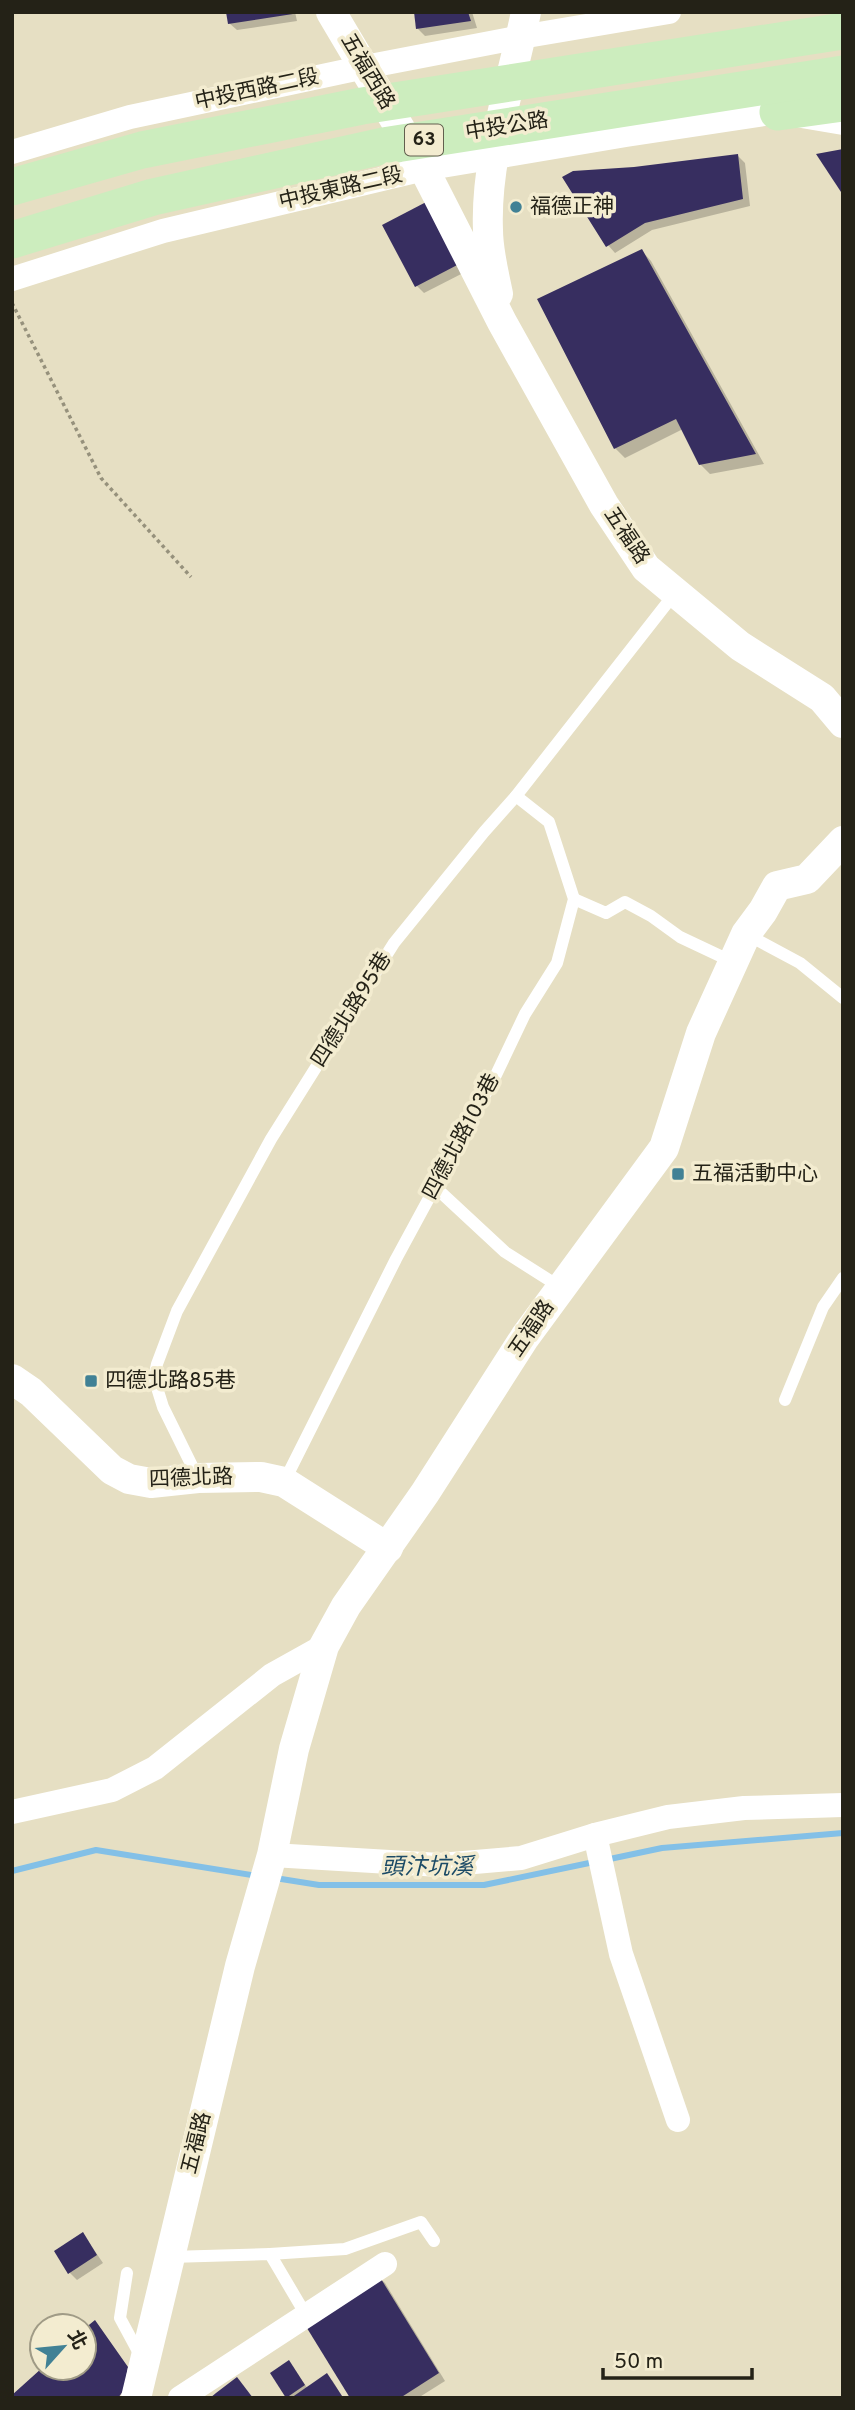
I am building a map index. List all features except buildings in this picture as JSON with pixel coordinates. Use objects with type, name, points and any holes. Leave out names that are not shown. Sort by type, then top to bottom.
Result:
[{"type":"main road","name":"中投公路","points":[[12,187],[142,150],[362,106],[843,30]]},
{"type":"main road","name":"中投公路","points":[[12,240],[153,197],[383,146],[843,74]]},
{"type":"main road","points":[[778,112],[843,103]]},
{"type":"street","name":"五福西路","points":[[331,12],[424,169]]},
{"type":"street","name":"中投西路二段","points":[[12,152],[130,117],[365,67],[523,24],[669,12]]},
{"type":"street","name":"五福路","points":[[502,322],[488,231],[494,157],[523,24]]},
{"type":"street","name":"中投東路二段","points":[[12,279],[163,231],[424,169],[778,112],[843,123]]},
{"type":"street","name":"五福路","points":[[424,169],[502,322],[604,505],[646,568],[740,646],[822,698],[843,723]]},
{"type":"street","name":"五福路","points":[[136,2398],[240,1966],[272,1855],[294,1749],[324,1646],[346,1606],[388,1548],[560,1287],[590,1251],[625,1198],[664,1148],[701,1033],[746,934],[763,911],[776,886],[807,879],[843,841]]},
{"type":"street","name":"四德北路","points":[[12,1380],[31,1392],[112,1470],[129,1479],[152,1483],[198,1478],[261,1477],[284,1482],[388,1548]]},
{"type":"street","points":[[12,1812],[112,1790],[155,1768],[272,1675],[324,1646]]},
{"type":"street","points":[[272,1855],[440,1865],[522,1858],[595,1835],[681,1815],[744,1808],[843,1805]]},
{"type":"street","points":[[595,1835],[621,1954],[678,2120]]},
{"type":"street","points":[[180,2398],[385,2264]]},
{"type":"lane","name":"四德北路95巷","points":[[198,1478],[163,1407],[154,1378],[177,1311],[271,1139],[394,943],[516,796],[676,592]]},
{"type":"lane","points":[[516,796],[549,822],[574,899],[606,913],[625,902],[651,916],[680,937],[733,962]]},
{"type":"lane","name":"四德北路103巷","points":[[284,1482],[390,1271],[447,1170],[458,1142],[494,1079],[525,1014],[557,963],[574,899]]},
{"type":"lane","points":[[746,934],[800,962],[843,998]]},
{"type":"lane","points":[[435,1187],[505,1252],[560,1287]]},
{"type":"lane","points":[[785,1400],[822,1307],[843,1278]]},
{"type":"lane","points":[[170,2257],[345,2249],[421,2222],[434,2241]]},
{"type":"lane","points":[[270,2254],[306,2315]]},
{"type":"lane","points":[[127,2273],[120,2318],[144,2363]]},
{"type":"path","points":[[12,303],[101,478],[191,577]]},
{"type":"waterway","name":"頭汴坑溪","points":[[605,1860],[662,1848],[843,1833]]},
{"type":"waterway","name":"頭汴坑溪","points":[[12,1871],[96,1850],[258,1876]]},
{"type":"waterway","name":"頭汴坑溪","points":[[275,1878],[319,1885],[484,1885],[594,1862]]},
{"type":"place","name":"福德正神","points":[[516,207]]},
{"type":"place","name":"五福活動中心","points":[[678,1174]]},
{"type":"place","name":"四德北路85巷","points":[[91,1381]]}]
